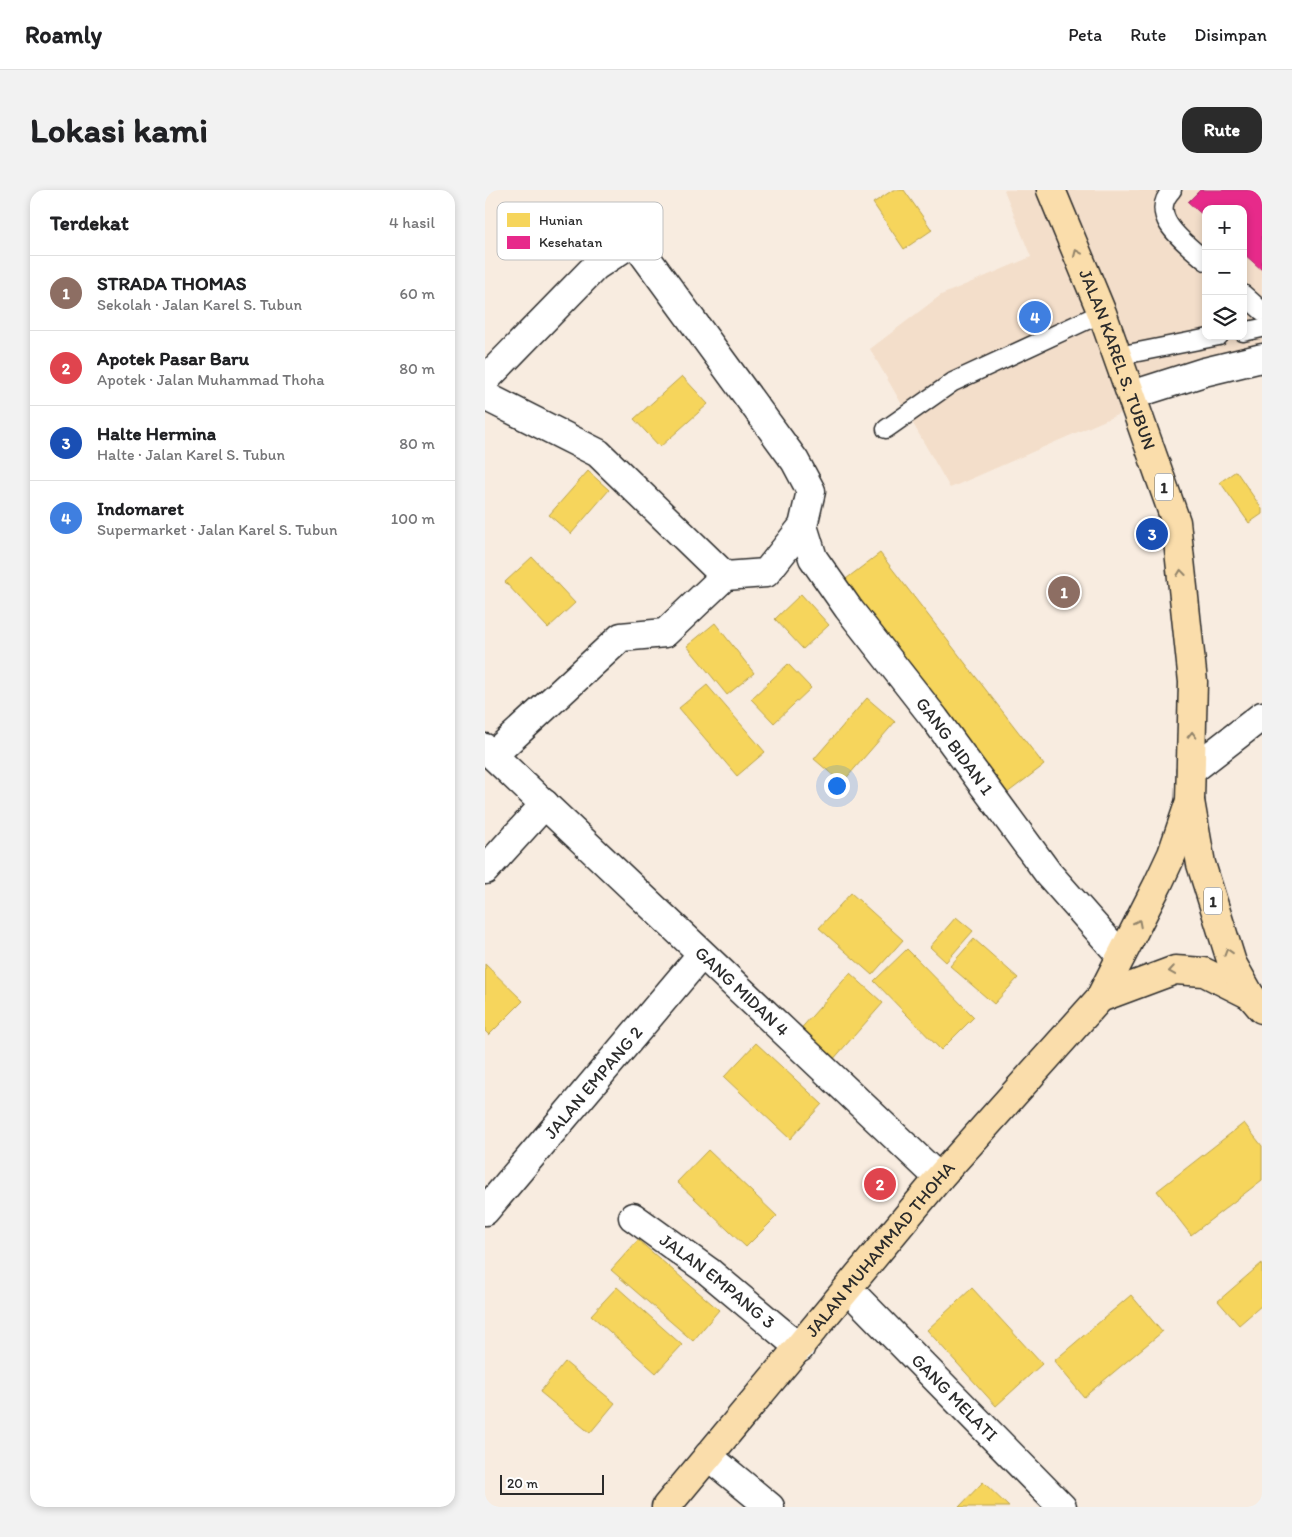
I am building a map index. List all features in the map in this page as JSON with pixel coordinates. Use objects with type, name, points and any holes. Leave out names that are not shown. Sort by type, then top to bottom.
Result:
[{"type":"main road","name":"JALAN KAREL S. TUBUN","points":[[1051,190],[1102,313],[1176,522],[1193,682],[1190,801]]},
{"type":"main road","name":"JALAN MUHAMMAD THOHA","points":[[666,1507],[800,1348],[939,1178],[1100,998],[1172,854],[1190,801]]},
{"type":"main road","name":"1","points":[[1190,801],[1201,864],[1232,963],[1256,1002]]},
{"type":"main road","name":"JALAN MUHAMMAD THOHA","points":[[1100,998],[1175,970],[1204,972],[1256,1002]]},
{"type":"street","points":[[485,380],[596,266],[605,260]]},
{"type":"street","points":[[489,752],[621,637],[665,633],[725,576],[766,573],[803,526],[811,491],[795,461],[648,260]]},
{"type":"street","points":[[1132,395],[1204,372],[1262,358]]},
{"type":"street","points":[[485,396],[598,453],[725,576]]},
{"type":"street","name":"GANG BIDAN 1","points":[[803,526],[813,558],[848,608],[935,719],[1049,873],[1121,956]]},
{"type":"street","points":[[1191,771],[1262,716]]},
{"type":"street","name":"GANG MIDAN 4","points":[[489,752],[701,955],[939,1178]]},
{"type":"street","points":[[485,870],[545,804]]},
{"type":"street","name":"JALAN EMPANG 2","points":[[485,1211],[701,955]]},
{"type":"street","name":"JALAN EMPANG 3","points":[[633,1218],[708,1271],[800,1348]]},
{"type":"street","name":"GANG MELATI","points":[[848,1289],[1062,1507]]},
{"type":"street","points":[[708,1456],[770,1507]]},
{"type":"lane","points":[[1172,190],[1166,196],[1164,214],[1171,230],[1202,257]]},
{"type":"lane","points":[[1244,295],[1262,310]]},
{"type":"lane","points":[[887,429],[953,382],[1102,313]]},
{"type":"lane","points":[[1247,331],[1262,328]]},
{"type":"lane","points":[[1118,356],[1202,339]]},
{"type":"shaded area","points":[[1004,190],[1262,190],[1262,364],[1149,401],[950,488],[870,349],[941,295],[1031,257]]},
{"type":"building: Hunian","points":[[893,190],[904,190],[932,230],[904,249],[873,203]]},
{"type":"building: Hunian","points":[[682,376],[708,404],[660,447],[634,419]]},
{"type":"building: Hunian","points":[[588,471],[609,490],[571,534],[549,515]]},
{"type":"building: Hunian","points":[[1236,471],[1262,509],[1262,514],[1249,523],[1220,482]]},
{"type":"building: Hunian","points":[[880,553],[1044,765],[1002,797],[838,585]]},
{"type":"building: Hunian","points":[[532,557],[575,603],[548,628],[505,582]]},
{"type":"building: Hunian","points":[[801,594],[829,625],[803,649],[775,619]]},
{"type":"building: Hunian","points":[[715,623],[754,673],[727,695],[687,646]]},
{"type":"building: Hunian","points":[[788,664],[811,688],[774,723],[751,699]]},
{"type":"building: Hunian","points":[[707,685],[765,752],[737,776],[679,708]]},
{"type":"building: Hunian","points":[[867,698],[895,722],[842,783],[814,759]]},
{"type":"building: Hunian","points":[[851,893],[903,940],[872,975],[819,928]]},
{"type":"building: Hunian","points":[[956,917],[973,931],[946,962],[930,947]]},
{"type":"building: Hunian","points":[[974,939],[1018,978],[994,1004],[950,966]]},
{"type":"building: Hunian","points":[[907,949],[974,1017],[941,1050],[874,981]]},
{"type":"building: Hunian","points":[[485,964],[523,1001],[489,1035],[485,1031]]},
{"type":"building: Hunian","points":[[850,973],[883,1003],[831,1062],[797,1033]]},
{"type":"building: Hunian","points":[[756,1043],[822,1104],[790,1139],[724,1077]]},
{"type":"building: Hunian","points":[[1244,1123],[1262,1146],[1262,1180],[1191,1235],[1157,1191]]},
{"type":"building: Hunian","points":[[708,1150],[777,1216],[746,1247],[677,1182]]},
{"type":"building: Hunian","points":[[638,1240],[719,1310],[693,1341],[611,1270]]},
{"type":"building: Hunian","points":[[1262,1263],[1262,1305],[1239,1325],[1218,1301]]},
{"type":"building: Hunian","points":[[617,1287],[682,1345],[656,1373],[591,1315]]},
{"type":"building: Hunian","points":[[972,1288],[1042,1364],[996,1406],[927,1330]]},
{"type":"building: Hunian","points":[[1131,1295],[1162,1332],[1084,1397],[1054,1361]]},
{"type":"building: Hunian","points":[[565,1362],[615,1403],[590,1433],[540,1392]]},
{"type":"building: Hunian","points":[[983,1482],[1009,1507],[959,1507]]},
{"type":"building: Kesehatan","points":[[1200,190],[1262,190],[1262,270],[1247,257],[1247,205],[1202,205],[1202,214],[1188,202]]},
{"type":"place","name":"Indomaret","points":[[1035,317]]},
{"type":"place","name":"Halte Hermina","points":[[1152,534]]},
{"type":"place","name":"STRADA THOMAS","points":[[1064,592]]},
{"type":"place","name":"Apotek Pasar Baru","points":[[880,1184]]}]
